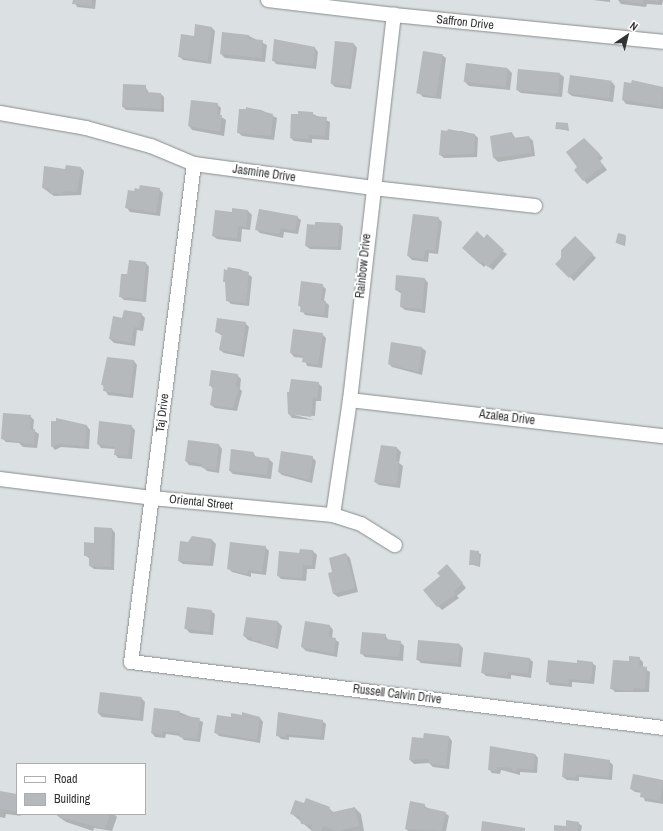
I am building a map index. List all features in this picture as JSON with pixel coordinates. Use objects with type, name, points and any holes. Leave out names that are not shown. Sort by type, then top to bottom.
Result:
[{"type":"street","name":"Saffron Drive","points":[[268,0],[394,16],[663,42]]},
{"type":"street","name":"Rainbow Drive","points":[[333,515],[350,400],[373,188],[394,16]]},
{"type":"street","name":"Jasmine Drive","points":[[0,113],[86,128],[151,146],[194,164],[373,188],[535,206]]},
{"type":"street","name":"Taj Drive","points":[[131,662],[194,164]]},
{"type":"street","name":"Azalea Drive","points":[[350,400],[663,436]]},
{"type":"street","name":"Oriental Street","points":[[0,479],[152,498],[333,515],[361,524],[395,545]]},
{"type":"street","name":"Russell Calvin Drive","points":[[131,662],[663,728]]},
{"type":"building","points":[[73,0],[92,0],[92,6],[72,4]]},
{"type":"building","points":[[618,0],[643,0],[643,4]]},
{"type":"building","points":[[648,0],[659,0],[659,2]]},
{"type":"building","points":[[195,24],[212,27],[208,61],[178,57],[181,34],[194,36]]},
{"type":"building","points":[[222,32],[249,35],[249,39],[263,40],[261,58],[220,54]]},
{"type":"building","points":[[274,39],[315,47],[313,66],[272,61]]},
{"type":"building","points":[[335,41],[354,43],[349,86],[331,84]]},
{"type":"building","points":[[423,51],[443,54],[436,97],[416,93]]},
{"type":"building","points":[[466,63],[508,68],[505,87],[464,82]]},
{"type":"building","points":[[518,69],[560,73],[558,94],[516,90]]},
{"type":"building","points":[[570,75],[612,81],[609,99],[567,93]]},
{"type":"building","points":[[632,80],[663,87],[662,106],[622,100],[624,82],[631,83]]},
{"type":"building","points":[[123,84],[146,85],[146,92],[161,93],[161,109],[122,107]]},
{"type":"building","points":[[191,100],[218,103],[217,115],[222,115],[220,132],[188,126]]},
{"type":"building","points":[[246,107],[273,114],[271,136],[237,133],[239,109],[246,109]]},
{"type":"building","points":[[298,111],[313,112],[313,116],[327,117],[325,136],[309,135],[309,139],[290,138],[291,114],[298,114]]},
{"type":"building","points":[[556,122],[568,123],[567,130],[555,129]]},
{"type":"building","points":[[448,129],[475,134],[474,154],[439,155],[441,130],[447,131]]},
{"type":"building","points":[[512,132],[513,138],[529,136],[532,153],[493,158],[490,136]]},
{"type":"building","points":[[584,138],[600,154],[597,157],[604,166],[583,181],[574,170],[577,167],[566,152]]},
{"type":"building","points":[[66,165],[81,167],[77,192],[63,191],[63,194],[49,193],[50,189],[42,188],[44,166],[65,169]]},
{"type":"building","points":[[140,185],[160,188],[156,213],[125,208],[128,190],[134,191],[135,188],[139,189]]},
{"type":"building","points":[[232,208],[248,210],[246,227],[238,226],[237,238],[212,236],[215,210],[232,212]]},
{"type":"building","points":[[259,209],[298,216],[295,231],[281,228],[279,234],[255,230]]},
{"type":"building","points":[[413,214],[439,217],[435,251],[425,250],[424,259],[407,256]]},
{"type":"building","points":[[315,222],[340,223],[338,247],[305,246],[307,224],[315,225]]},
{"type":"building","points":[[477,231],[484,238],[487,234],[504,250],[488,267],[482,262],[480,264],[462,248]]},
{"type":"building","points":[[618,233],[626,235],[623,245],[616,243]]},
{"type":"building","points":[[575,236],[593,254],[569,278],[555,264],[561,258],[561,250]]},
{"type":"building","points":[[129,260],[146,262],[143,299],[119,297],[121,274],[127,274]]},
{"type":"building","points":[[228,267],[249,272],[246,303],[226,301],[225,282],[223,282],[224,269],[227,270]]},
{"type":"building","points":[[396,275],[425,278],[422,309],[400,307],[401,291],[395,290]]},
{"type":"building","points":[[301,281],[323,284],[321,300],[326,301],[324,315],[300,312],[301,306],[298,306]]},
{"type":"building","points":[[124,310],[142,313],[139,328],[134,327],[131,343],[109,339],[113,316],[122,318]]},
{"type":"building","points":[[217,318],[246,322],[241,354],[219,350],[222,334],[215,332]]},
{"type":"building","points":[[293,329],[323,333],[318,365],[302,362],[303,356],[290,353]]},
{"type":"building","points":[[391,342],[422,347],[419,372],[388,364]]},
{"type":"building","points":[[107,357],[134,360],[130,395],[103,391],[104,385],[101,385]]},
{"type":"building","points":[[211,370],[238,374],[236,387],[239,387],[233,408],[210,405],[213,386],[209,386]]},
{"type":"building","points":[[291,379],[319,382],[317,398],[313,397],[311,417],[288,414],[287,392],[289,392]]},
{"type":"building","points":[[3,413],[31,415],[30,429],[35,429],[34,445],[1,439]]},
{"type":"building","points":[[56,418],[87,425],[85,446],[57,444],[51,447],[51,421],[56,422]]},
{"type":"building","points":[[99,421],[132,425],[128,456],[114,455],[115,447],[97,444]]},
{"type":"building","points":[[188,440],[219,444],[216,470],[202,468],[202,464],[185,461]]},
{"type":"building","points":[[381,445],[397,447],[396,461],[399,461],[397,485],[374,482]]},
{"type":"building","points":[[231,449],[254,452],[253,456],[269,458],[267,475],[229,471]]},
{"type":"building","points":[[281,451],[313,456],[309,480],[278,472]]},
{"type":"building","points":[[94,527],[112,528],[111,567],[89,566],[89,556],[84,556],[84,542],[94,543]]},
{"type":"building","points":[[192,536],[212,539],[210,563],[178,561],[180,541],[188,542]]},
{"type":"building","points":[[230,542],[266,546],[262,572],[248,570],[247,574],[227,569]]},
{"type":"building","points":[[300,549],[313,550],[312,566],[303,565],[302,578],[277,576],[279,551],[299,553]]},
{"type":"building","points":[[470,550],[479,551],[479,565],[469,565]]},
{"type":"building","points":[[346,553],[355,588],[333,594],[328,573],[332,572],[329,558]]},
{"type":"building","points":[[447,564],[463,583],[454,591],[456,594],[437,607],[423,590],[440,576],[437,573]]},
{"type":"building","points":[[187,607],[212,610],[209,632],[184,629]]},
{"type":"building","points":[[246,617],[278,621],[275,646],[261,644],[261,641],[252,640],[252,637],[243,636]]},
{"type":"building","points":[[305,621],[330,625],[329,637],[336,638],[334,654],[301,647]]},
{"type":"building","points":[[362,632],[386,634],[385,639],[401,641],[399,657],[360,654]]},
{"type":"building","points":[[418,640],[460,644],[458,664],[416,660]]},
{"type":"building","points":[[484,652],[530,658],[528,674],[508,672],[507,676],[481,673]]},
{"type":"building","points":[[629,656],[640,657],[639,666],[647,667],[645,689],[633,688],[633,691],[610,689],[613,660],[629,661]]},
{"type":"building","points":[[548,660],[577,663],[577,660],[593,662],[591,681],[569,679],[569,684],[546,682]]},
{"type":"building","points":[[100,692],[142,697],[139,718],[97,713]]},
{"type":"building","points":[[154,708],[180,711],[179,715],[200,718],[197,739],[179,737],[180,733],[162,731],[162,735],[151,733]]},
{"type":"building","points":[[242,712],[260,717],[257,740],[214,733],[217,715],[231,717],[231,713],[242,715]]},
{"type":"building","points":[[278,712],[323,720],[321,737],[286,734],[286,737],[276,736]]},
{"type":"building","points":[[424,733],[449,736],[446,766],[428,763],[429,759],[409,760],[412,737],[423,738]]},
{"type":"building","points":[[490,746],[535,754],[533,770],[517,768],[517,771],[512,771],[512,768],[497,767],[497,771],[488,770]]},
{"type":"building","points":[[564,753],[610,760],[609,777],[576,774],[575,778],[562,777]]},
{"type":"building","points":[[633,774],[663,780],[660,801],[640,797],[641,791],[630,789]]},
{"type":"building","points":[[0,791],[16,794],[16,811],[0,809]]},
{"type":"building","points":[[306,798],[330,807],[329,810],[333,812],[355,807],[359,826],[338,831],[323,826],[321,831],[311,831],[312,825],[301,824],[299,816],[290,814],[295,800],[304,803]]},
{"type":"building","points":[[410,801],[425,804],[424,807],[446,812],[442,831],[405,829]]},
{"type":"building","points":[[60,815],[110,815],[105,829],[59,817]]},
{"type":"building","points":[[566,820],[579,822],[578,831],[554,831],[554,825],[566,826]]},
{"type":"building","points":[[482,821],[525,828],[525,831],[481,831]]}]
